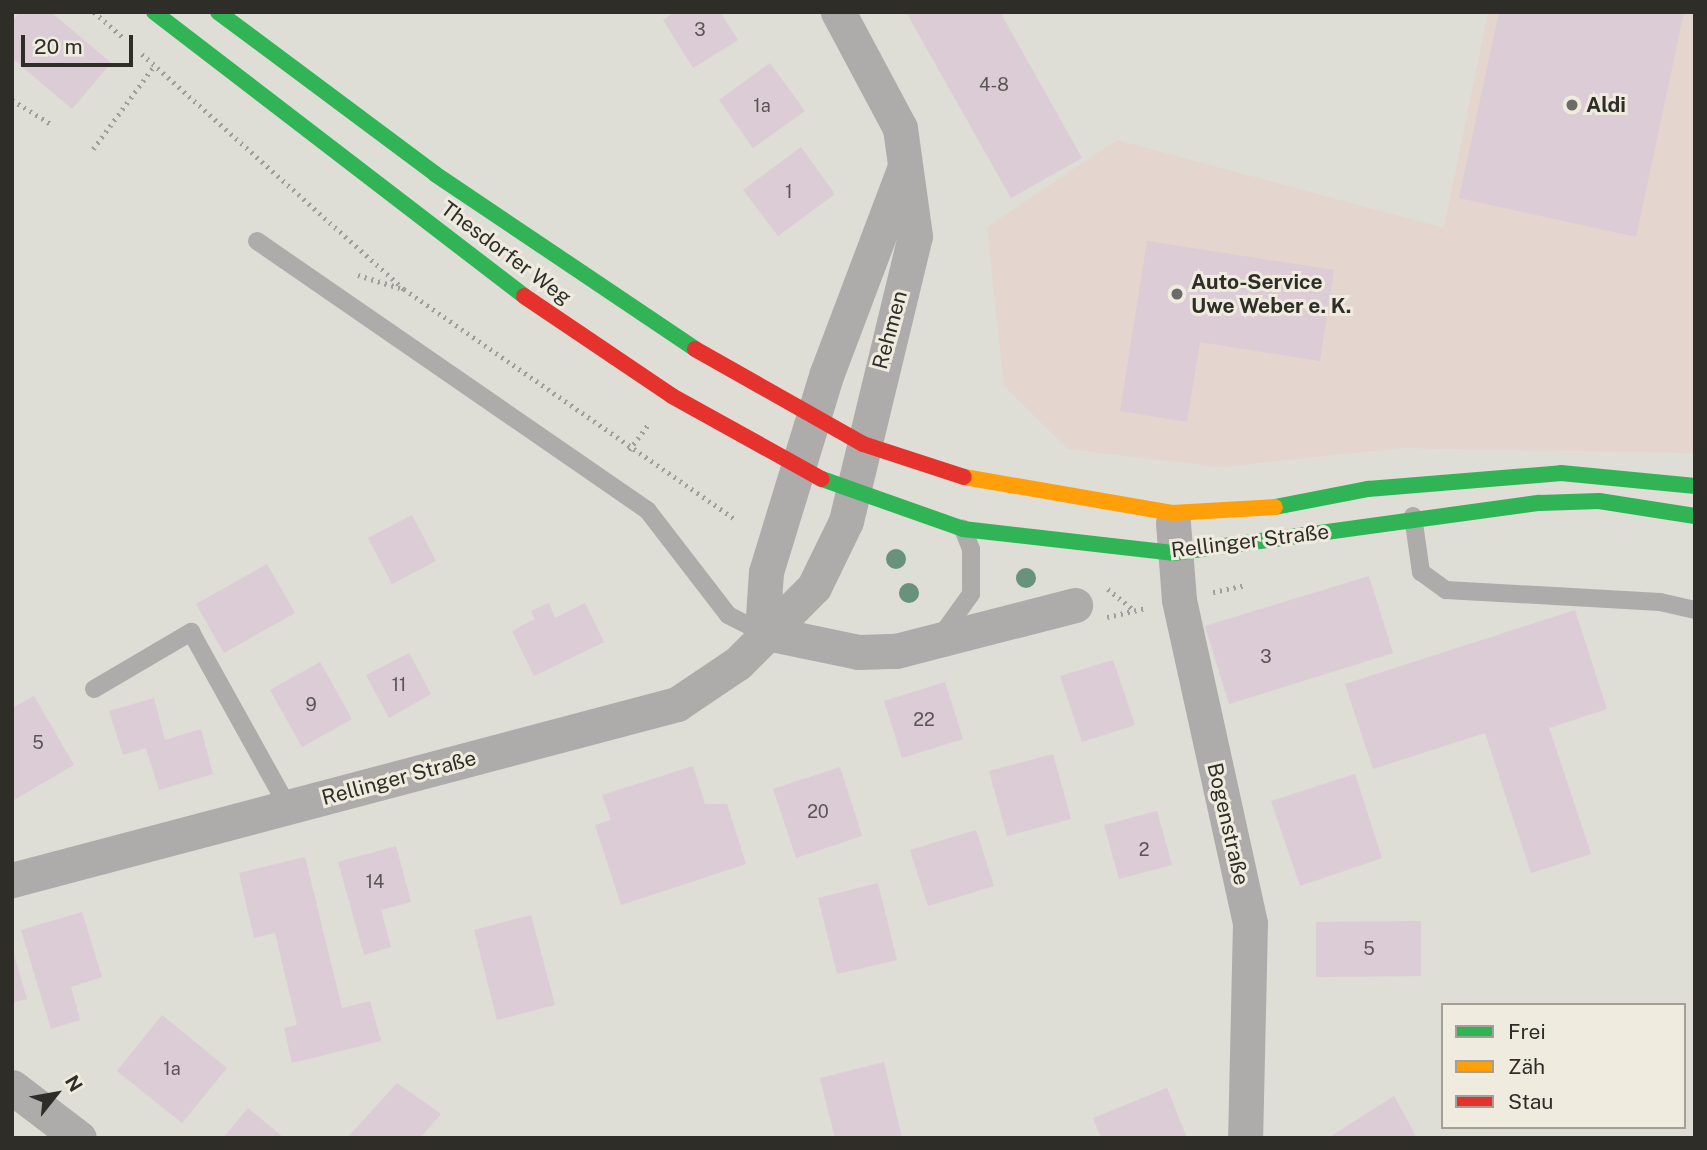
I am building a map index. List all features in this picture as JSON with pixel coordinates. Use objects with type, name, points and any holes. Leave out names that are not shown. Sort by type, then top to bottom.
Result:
[{"type":"street","name":"Thesdorfer Weg","points":[[154,12],[493,275],[672,396],[801,471],[853,493]]},
{"type":"street","name":"Thesdorfer Weg","points":[[218,12],[435,174],[737,377],[863,444]]},
{"type":"street","name":"Rehmen","points":[[838,12],[884,90],[900,128],[915,236],[853,493]]},
{"type":"street","name":"Rehmen","points":[[814,417],[905,167]]},
{"type":"street","points":[[814,417],[801,471],[766,572],[762,632],[859,652],[936,640],[1075,605]]},
{"type":"street","name":"Rellinger Straße","points":[[863,444],[970,481],[1172,513],[1298,506],[1367,489],[1561,473],[1609,472],[1695,486]]},
{"type":"street","name":"Rellinger Straße","points":[[12,880],[677,704],[738,663],[762,632],[814,587],[853,493],[963,529],[1173,553],[1413,516],[1599,501],[1695,516]]},
{"type":"street","name":"Bogenstraße","points":[[1172,513],[1173,553],[1250,923],[1245,1138]]},
{"type":"street","points":[[12,1087],[79,1138]]},
{"type":"lane","points":[[257,240],[648,511],[729,615],[762,632]]},
{"type":"lane","points":[[1413,516],[1421,572],[1446,590],[1660,602],[1695,610]]},
{"type":"lane","points":[[936,640],[958,620],[971,594],[971,549],[963,529]]},
{"type":"lane","points":[[94,688],[191,632],[288,807]]},
{"type":"path","points":[[94,12],[404,289],[629,450],[735,519]]},
{"type":"path","points":[[93,149],[154,66]]},
{"type":"path","points":[[12,100],[51,124]]},
{"type":"path","points":[[629,450],[649,422]]},
{"type":"shaded area","points":[[1488,12],[1695,12],[1695,453],[1401,448],[1219,467],[1068,449],[1004,386],[987,227],[1117,140],[1444,228]]},
{"type":"building","points":[[20,12],[51,12],[111,63],[72,109],[12,58],[12,21]]},
{"type":"building","points":[[675,12],[720,12],[738,40],[693,68],[663,20]]},
{"type":"building","points":[[906,12],[1000,12],[1082,158],[1011,198]]},
{"type":"building","name":"Aldi","points":[[1499,12],[1684,12],[1636,237],[1459,198]]},
{"type":"building","points":[[770,63],[805,111],[753,148],[719,100]]},
{"type":"building","points":[[801,147],[835,194],[778,236],[743,190]]},
{"type":"building","points":[[1147,241],[1334,270],[1320,361],[1200,342],[1187,422],[1120,411]]},
{"type":"building","points":[[412,515],[436,561],[392,584],[368,538]]},
{"type":"building","points":[[267,564],[295,613],[224,653],[196,604]]},
{"type":"building","points":[[1369,576],[1393,653],[1229,704],[1205,626]]},
{"type":"building","points":[[549,603],[555,618],[585,603],[604,642],[534,676],[512,631],[535,619],[531,611]]},
{"type":"building","points":[[1575,610],[1607,709],[1549,728],[1591,854],[1531,873],[1485,733],[1373,769],[1345,684]]},
{"type":"building","points":[[409,653],[431,694],[389,718],[366,675]]},
{"type":"building","points":[[1113,660],[1135,725],[1082,742],[1060,676]]},
{"type":"building","points":[[320,662],[352,719],[302,747],[270,690]]},
{"type":"building","points":[[945,682],[963,739],[902,758],[884,701]]},
{"type":"building","points":[[34,696],[74,765],[12,801],[12,708]]},
{"type":"building","points":[[154,698],[165,740],[201,729],[213,774],[159,790],[146,748],[123,755],[109,711]]},
{"type":"building","points":[[1053,754],[1071,819],[1007,836],[989,771]]},
{"type":"building","points":[[693,766],[705,804],[727,804],[746,864],[621,905],[595,825],[611,820],[602,795]]},
{"type":"building","points":[[840,767],[862,836],[796,858],[773,789]]},
{"type":"building","points":[[1355,774],[1382,858],[1300,886],[1271,801]]},
{"type":"building","points":[[1157,811],[1172,865],[1119,879],[1104,825]]},
{"type":"building","points":[[976,830],[994,886],[928,906],[910,850]]},
{"type":"building","points":[[396,846],[411,902],[381,910],[391,947],[364,955],[338,862]]},
{"type":"building","points":[[305,857],[342,1008],[370,1001],[381,1041],[292,1063],[284,1028],[297,1025],[275,933],[254,938],[239,873]]},
{"type":"building","points":[[878,883],[897,960],[837,974],[818,898]]},
{"type":"building","points":[[82,912],[102,977],[71,987],[80,1020],[51,1029],[21,930]]},
{"type":"building","points":[[531,915],[555,1005],[497,1020],[474,930]]},
{"type":"building","points":[[1421,921],[1421,976],[1316,977],[1316,922]]},
{"type":"building","points":[[12,948],[27,999],[12,1003]]},
{"type":"building","points":[[162,1015],[227,1068],[182,1123],[117,1071]]},
{"type":"building","points":[[884,1062],[902,1138],[835,1138],[820,1078]]},
{"type":"building","points":[[397,1083],[441,1114],[420,1138],[347,1138]]},
{"type":"building","points":[[1167,1088],[1187,1138],[1101,1138],[1093,1118]]},
{"type":"building","points":[[1394,1096],[1417,1138],[1328,1138]]},
{"type":"building","points":[[248,1108],[284,1138],[223,1138]]},
{"type":"traffic: fast","points":[[154,12],[524,296]]},
{"type":"traffic: fast","points":[[218,12],[435,174],[695,349]]},
{"type":"traffic: fast","points":[[1275,507],[1368,489],[1561,473],[1695,486]]},
{"type":"traffic: fast","points":[[822,479],[963,529],[1173,553],[1540,503],[1599,501],[1695,516]]},
{"type":"traffic: slow","points":[[964,477],[1172,513],[1275,507]]},
{"type":"traffic: jam","points":[[524,296],[672,396],[822,479]]},
{"type":"traffic: jam","points":[[695,349],[863,444],[964,477]]},
{"type":"place","name":"Aldi","points":[[1572,105]]},
{"type":"place","name":"Auto-Service Uwe Weber e. K.","points":[[1177,294]]}]
